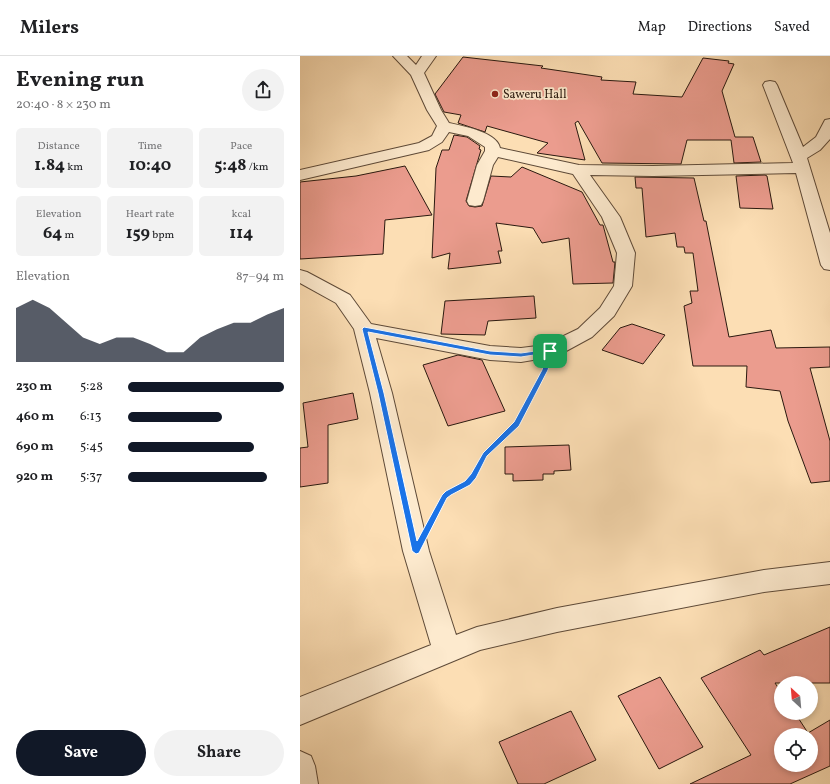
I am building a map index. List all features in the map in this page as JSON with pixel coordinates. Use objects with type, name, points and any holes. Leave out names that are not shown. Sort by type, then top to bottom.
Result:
[{"type":"street","points":[[400,56],[417,73],[434,110],[444,126],[474,133],[492,145],[493,151],[486,165],[475,201]]},
{"type":"street","points":[[417,73],[429,56]]},
{"type":"street","points":[[770,85],[801,162],[830,266]]},
{"type":"street","points":[[493,151],[579,170],[653,171],[801,162],[826,135],[830,123]]},
{"type":"street","points":[[300,175],[424,147],[435,142],[441,135],[444,126]]},
{"type":"street","points":[[364,329],[490,353],[521,355],[550,351],[585,333],[607,312],[623,286],[626,253],[611,217],[579,170]]},
{"type":"street","points":[[300,276],[343,299],[364,329],[381,393],[416,551],[447,651]]},
{"type":"street","points":[[300,711],[477,640],[557,620],[764,581],[830,573]]},
{"type":"street","points":[[300,766],[303,784]]},
{"type":"path","points":[[416,551],[445,497],[449,493],[467,483],[473,476],[485,454],[516,424],[545,370],[550,351]]},
{"type":"building","points":[[463,57],[543,66],[541,68],[602,77],[601,80],[636,82],[633,94],[682,97],[703,58],[729,61],[728,63],[734,64],[722,91],[735,137],[753,137],[761,162],[734,163],[731,140],[687,140],[681,164],[602,163],[578,121],[575,123],[585,160],[537,153],[548,143],[487,126],[485,132],[458,123],[461,115],[444,112],[435,94]]},
{"type":"building","points":[[454,135],[467,137],[480,146],[479,149],[481,150],[466,201],[469,206],[482,206],[491,176],[511,177],[522,167],[582,192],[600,225],[603,225],[613,262],[615,262],[613,283],[573,284],[569,238],[542,243],[533,228],[496,223],[502,251],[498,251],[501,263],[448,269],[450,253],[432,258],[436,168],[442,150],[449,150]]},
{"type":"building","points":[[405,166],[432,215],[385,220],[383,254],[300,259],[300,182],[356,176]]},
{"type":"building","points":[[736,176],[767,176],[773,209],[740,208]]},
{"type":"building","points":[[635,177],[694,178],[704,221],[706,221],[729,337],[771,330],[776,348],[830,347],[830,367],[810,368],[830,441],[830,481],[811,483],[788,421],[780,391],[746,387],[747,366],[693,366],[684,306],[692,303],[690,291],[698,291],[693,253],[685,253],[684,247],[677,247],[675,233],[646,237],[642,188],[636,188]]},
{"type":"building","points":[[534,296],[536,318],[488,321],[485,335],[441,334],[445,301]]},
{"type":"building","points":[[632,324],[665,335],[643,364],[602,350],[620,328]]},
{"type":"building","points":[[458,355],[482,360],[505,411],[448,426],[423,365]]},
{"type":"building","points":[[353,393],[358,419],[328,425],[328,483],[300,487],[300,448],[308,447],[303,403]]},
{"type":"building","points":[[569,445],[571,470],[554,471],[554,474],[543,474],[543,480],[513,481],[513,474],[505,474],[505,447]]},
{"type":"building","points":[[830,627],[830,683],[818,683],[818,676],[774,676],[774,720],[800,720],[805,728],[774,728],[774,772],[817,772],[790,784],[690,784],[751,755],[701,678],[760,650],[764,655]]},
{"type":"building","points":[[660,677],[703,747],[659,769],[618,696]]},
{"type":"building","points":[[571,711],[596,760],[544,784],[518,784],[499,742]]},
{"type":"building","points":[[830,720],[830,766],[818,771],[818,728],[816,728]]},
{"type":"place","name":"Saweru Hall","points":[[495,94]]},
{"type":"route","points":[[364,329],[490,353],[521,355],[550,351],[545,370],[536,390],[520,414],[516,424],[485,454],[473,476],[467,483],[449,493],[445,497],[416,551],[381,393],[364,329]]}]
